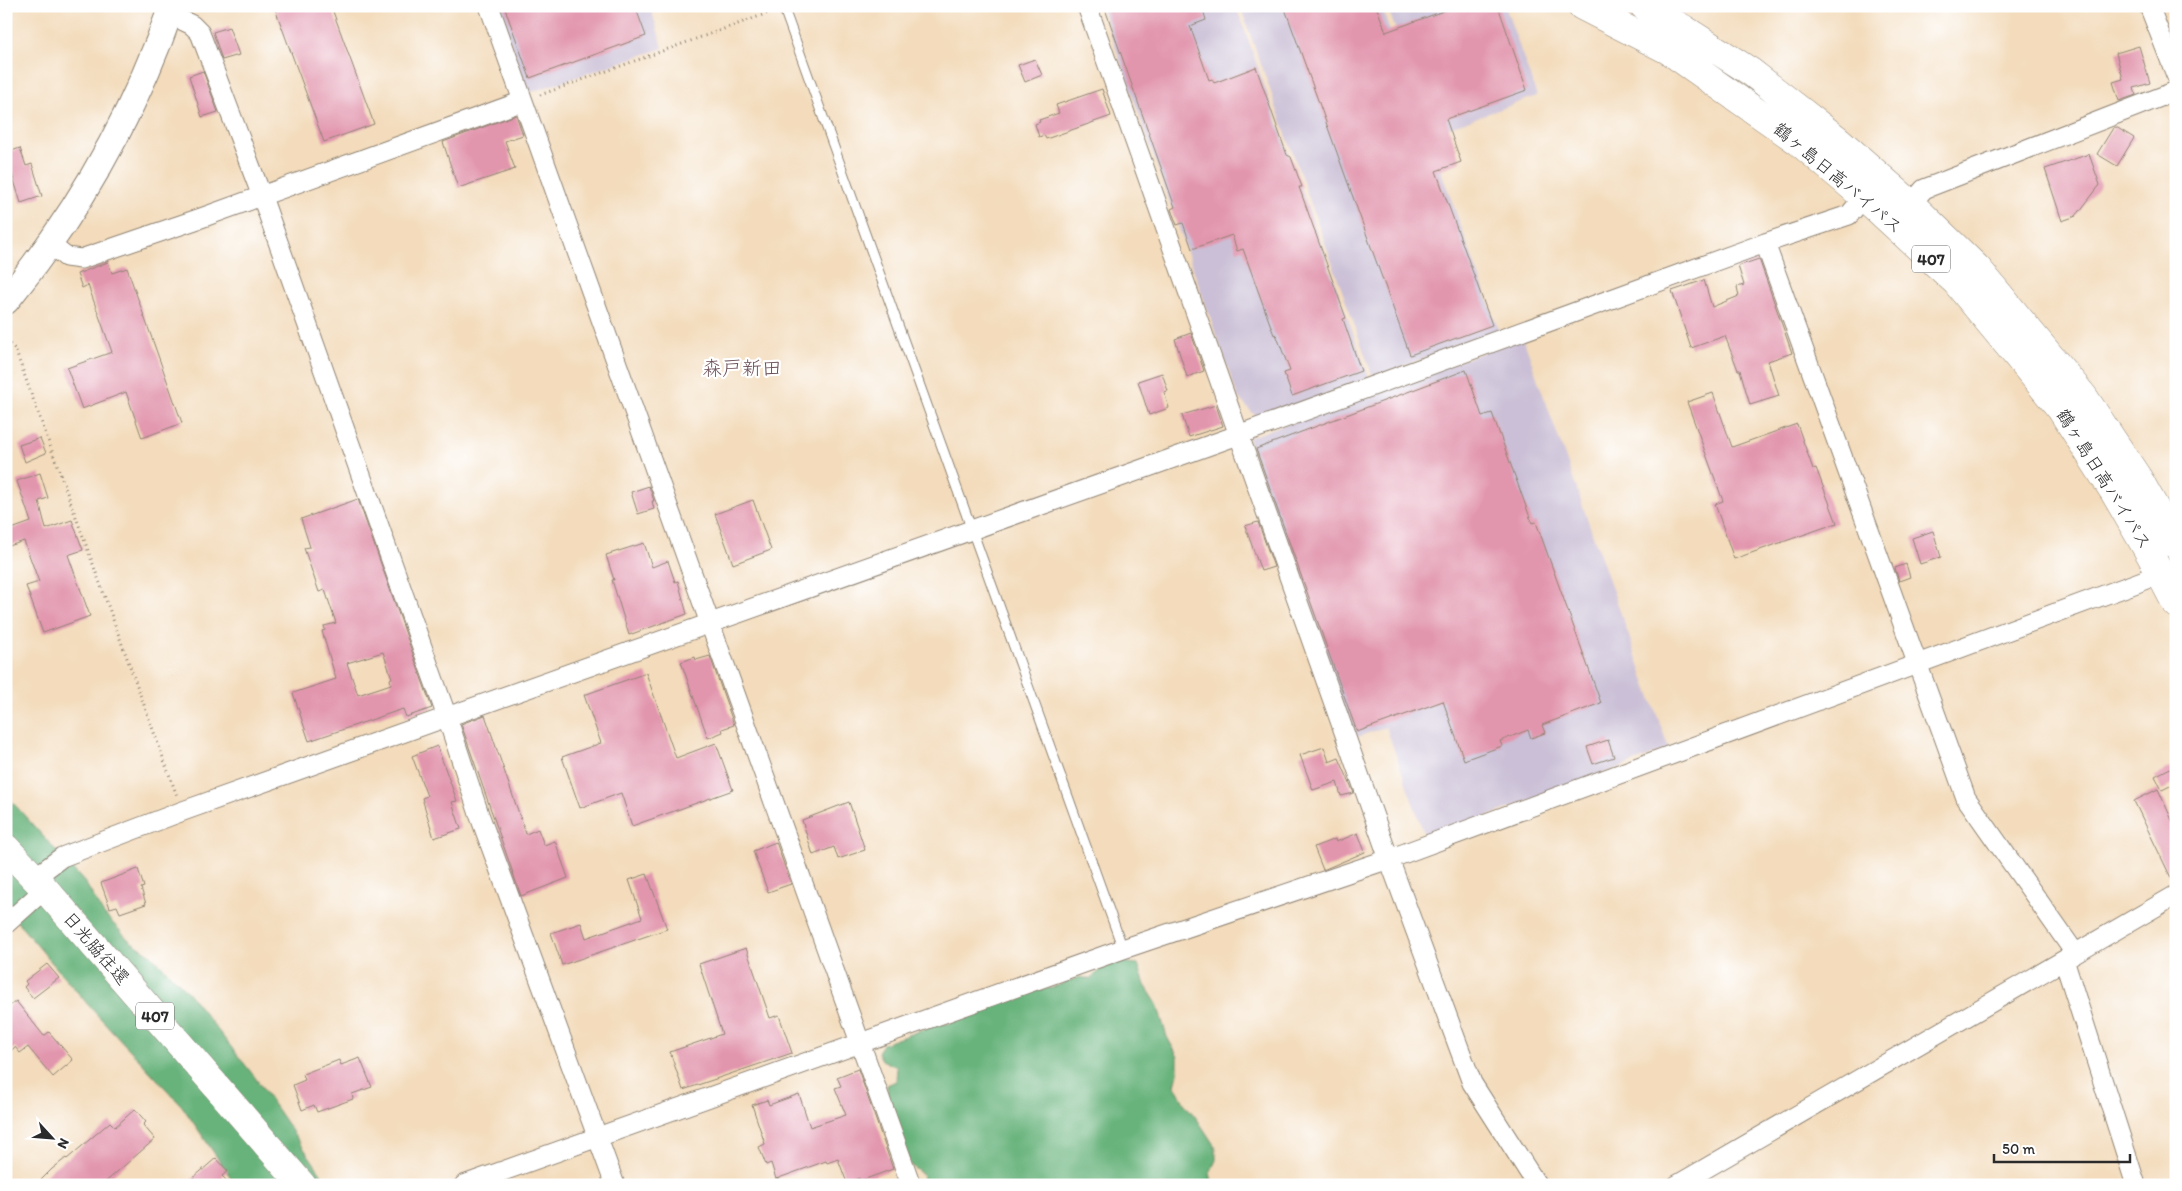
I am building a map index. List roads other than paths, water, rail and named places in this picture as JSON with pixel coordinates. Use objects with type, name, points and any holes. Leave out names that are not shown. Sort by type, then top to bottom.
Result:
[{"type":"highway","name":"鶴ヶ島日高バイパス","points":[[1644,6],[1751,72],[1837,139],[1911,204],[1978,269],[2084,396],[2138,478],[2176,545]]},
{"type":"highway","name":"鶴ヶ島日高バイパス","points":[[1588,7],[1668,50],[1798,141],[1864,197],[1956,282],[2060,408],[2114,492],[2176,604]]},
{"type":"highway","name":"日光脇往還","points":[[6,848],[39,883],[302,1185]]},
{"type":"street","points":[[489,6],[911,1185]]},
{"type":"street","points":[[1087,6],[1389,859],[1472,1083],[1537,1185]]},
{"type":"street","points":[[2150,6],[2176,75]]},
{"type":"street","points":[[11,286],[51,245],[106,157],[135,98],[171,10],[200,33],[261,194],[447,717],[479,814],[615,1185]]},
{"type":"street","points":[[1911,204],[1924,190],[2176,91]]},
{"type":"street","points":[[51,245],[66,257],[81,259],[201,218],[261,194],[523,101]]},
{"type":"street","points":[[6,924],[62,857],[183,811],[1238,435],[1765,243],[1849,215],[1864,197]]},
{"type":"street","points":[[1765,243],[1966,798],[2070,956],[2136,1185]]},
{"type":"street","points":[[464,1185],[1123,949],[1389,859],[2160,574]]},
{"type":"street","points":[[1678,1185],[2176,895]]},
{"type":"lane","points":[[784,7],[1123,949]]},
{"type":"district","name":"森戸新田","points":[[742,368]]}]
